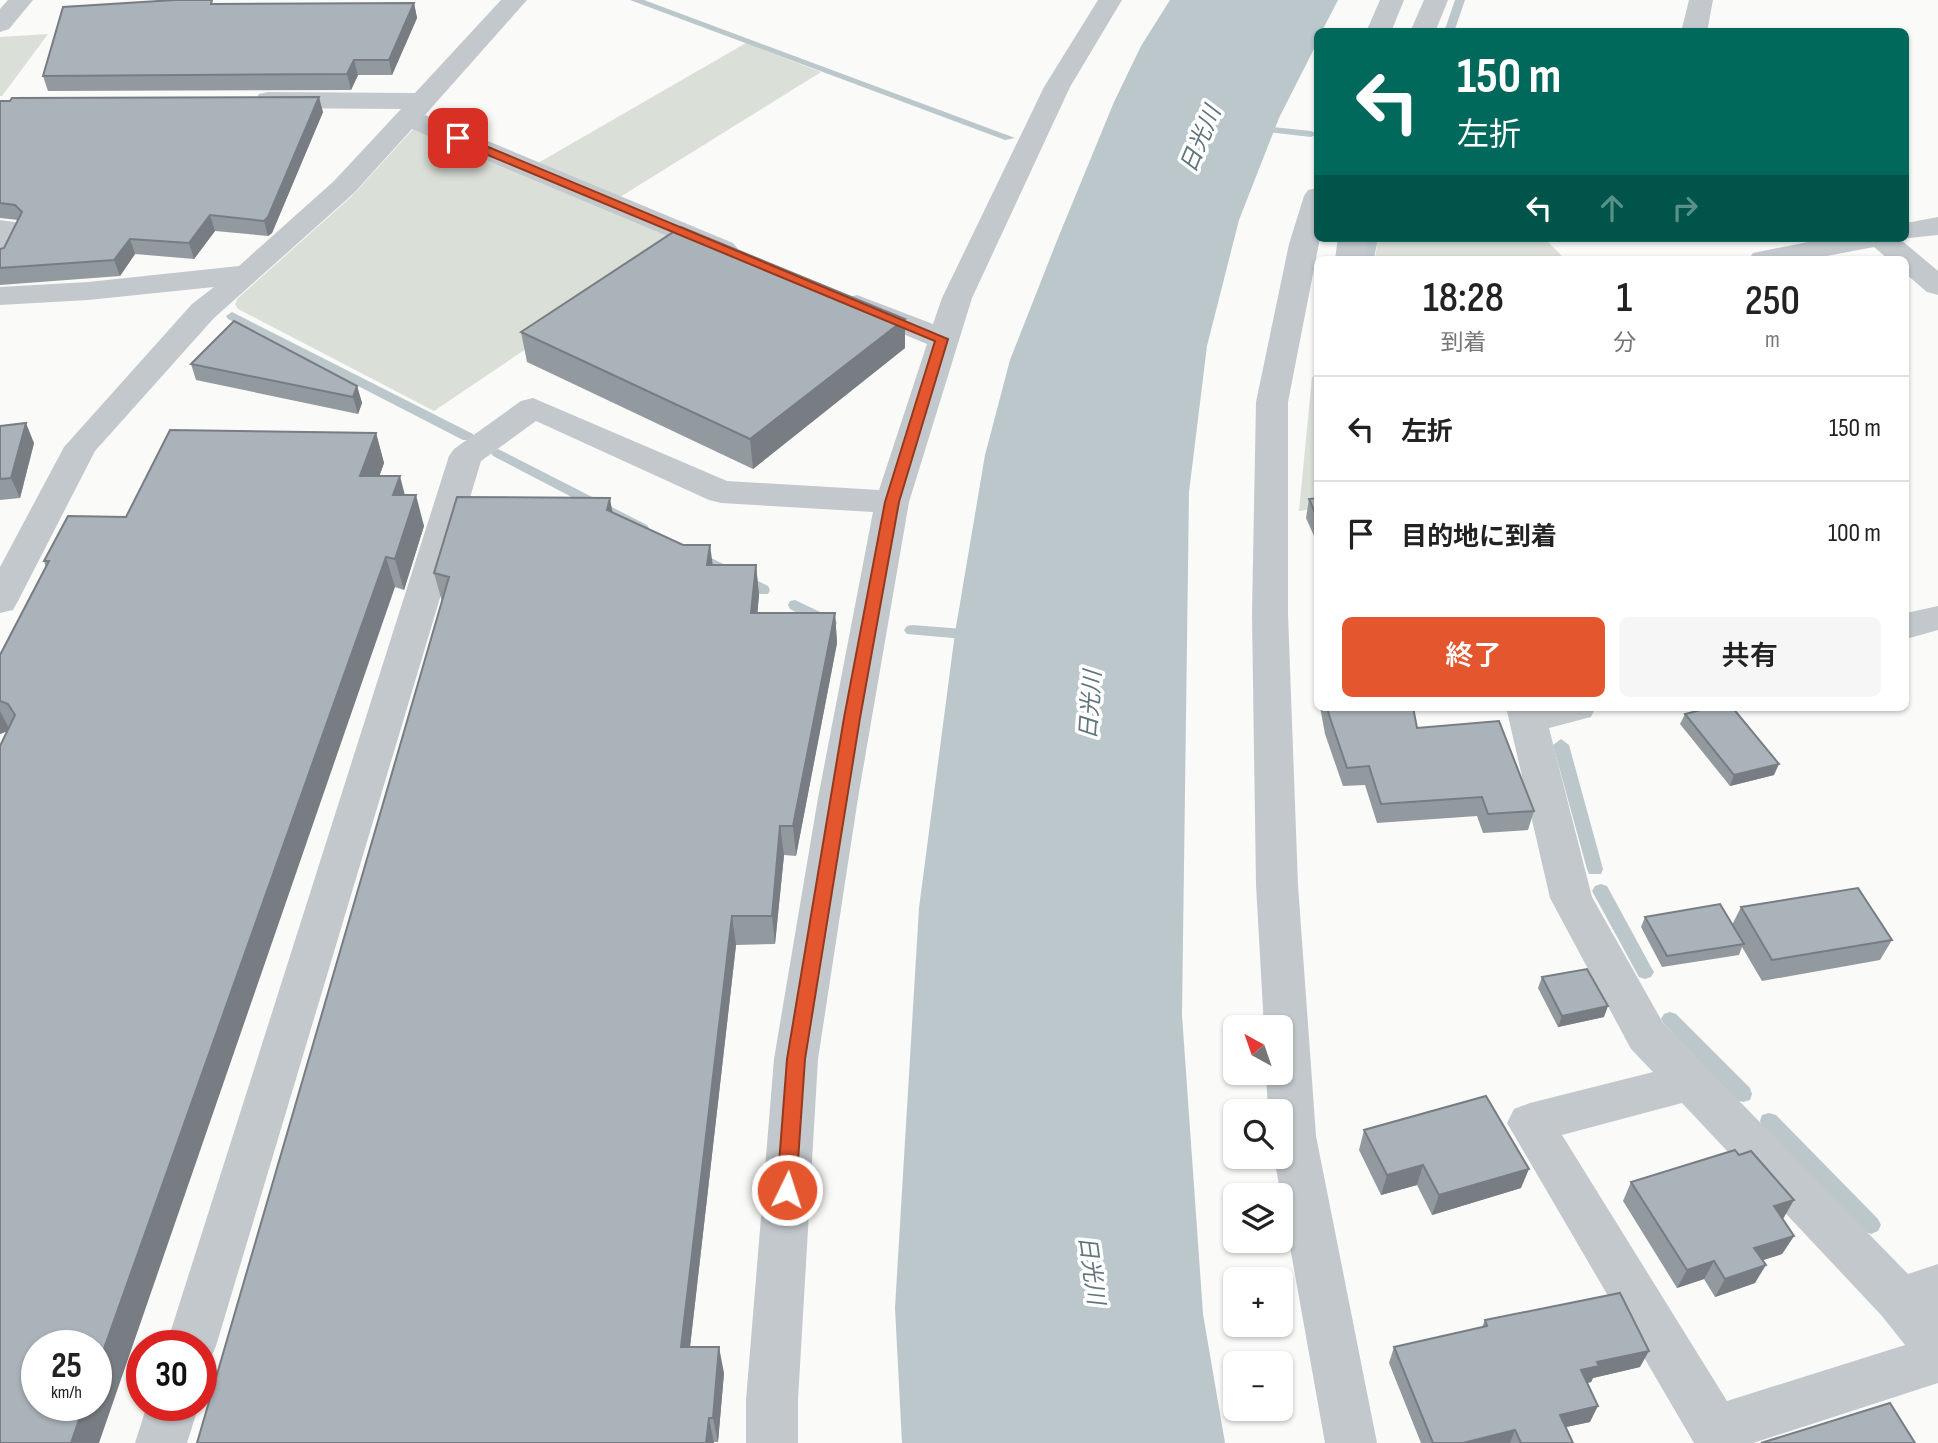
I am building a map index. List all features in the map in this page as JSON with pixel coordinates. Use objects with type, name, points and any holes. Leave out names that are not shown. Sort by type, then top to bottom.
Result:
[{"type":"street","points":[[0,24],[21,0]]},
{"type":"street","points":[[0,601],[80,447],[203,311],[344,187],[515,0]]},
{"type":"street","points":[[772,1443],[772,1400],[796,1059],[838,798],[892,502],[957,298],[1057,87],[1110,0]]},
{"type":"street","points":[[1379,28],[1392,0]]},
{"type":"street","points":[[1424,28],[1436,0]]},
{"type":"street","points":[[1695,28],[1701,0]]},
{"type":"street","points":[[242,100],[415,109],[751,260]]},
{"type":"street","points":[[1314,210],[1304,244],[1272,402],[1269,614],[1276,885],[1293,1136],[1352,1443]]},
{"type":"street","points":[[1909,231],[1938,226]]},
{"type":"street","points":[[0,229],[11,229],[0,255]]},
{"type":"street","points":[[1780,256],[1854,242]]},
{"type":"street","points":[[1886,242],[1902,256]]},
{"type":"street","points":[[1909,262],[1938,286]]},
{"type":"street","points":[[0,296],[88,291],[248,274]]},
{"type":"street","points":[[827,292],[942,339]]},
{"type":"street","points":[[196,1330],[467,456],[533,408],[721,492],[892,502]]},
{"type":"street","points":[[0,537],[36,532]]},
{"type":"street","points":[[1909,624],[1938,618]]},
{"type":"street","points":[[1527,713],[1571,898],[1647,1036],[1692,1082],[1919,1294],[1938,1348]]},
{"type":"street","points":[[1692,1082],[1530,1123],[1715,1430],[1938,1359]]},
{"type":"street","points":[[161,1443],[168,1421]]},
{"type":"shaded area","points":[[48,34],[2,96],[0,96],[0,37]]},
{"type":"shaded area","points":[[746,43],[821,72],[620,197],[538,163]]},
{"type":"shaded area","points":[[415,127],[683,235],[680,245],[434,411],[238,309],[235,304],[238,298],[352,196]]},
{"type":"shaded area","points":[[1377,242],[1548,242],[1562,256],[1375,256]]},
{"type":"shaded area","points":[[1312,377],[1314,509],[1299,511]]},
{"type":"water","name":"日光川","points":[[1170,0],[1338,0],[1324,28],[1314,28],[1314,49],[1279,118],[1239,220],[1207,346],[1189,492],[1182,1015],[1203,1314],[1225,1443],[902,1443],[895,1308],[919,908],[955,633],[985,455],[1010,360],[1114,102],[1141,46]]},
{"type":"building","points":[[212,0],[211,4],[414,3],[389,60],[354,60],[347,74],[43,76],[63,7]]},
{"type":"building","points":[[319,97],[264,221],[210,215],[189,243],[130,239],[114,260],[0,268],[0,249],[4,248],[22,212],[15,205],[0,203],[0,101],[10,101],[12,98]]},
{"type":"building","points":[[681,227],[905,319],[750,439],[521,332]]},
{"type":"building","points":[[234,321],[357,386],[353,397],[191,364]]},
{"type":"building","points":[[26,423],[11,478],[0,479],[0,426]]},
{"type":"building","points":[[170,430],[376,433],[360,476],[400,476],[393,495],[416,495],[395,559],[386,557],[111,1330],[21,1330],[21,1421],[79,1421],[71,1443],[0,1443],[0,746],[15,715],[8,704],[0,701],[0,655],[49,561],[44,561],[68,516],[126,517]]},
{"type":"building","points":[[457,497],[610,498],[607,510],[683,545],[710,545],[707,565],[756,565],[751,613],[835,613],[793,826],[780,826],[772,916],[732,916],[681,1347],[719,1347],[713,1418],[709,1418],[706,1443],[197,1443],[203,1421],[217,1421],[217,1374],[449,577],[434,573]]},
{"type":"building","points":[[1328,711],[1414,711],[1417,728],[1499,721],[1534,811],[1488,814],[1482,797],[1381,804],[1369,766],[1347,768]]},
{"type":"building","points":[[1697,711],[1735,711],[1779,764],[1734,775],[1685,714]]},
{"type":"building","points":[[1858,888],[1892,940],[1772,960],[1741,907]]},
{"type":"building","points":[[1720,904],[1744,944],[1667,956],[1645,917]]},
{"type":"building","points":[[1587,969],[1608,1006],[1562,1016],[1542,977]]},
{"type":"building","points":[[1486,1096],[1529,1169],[1439,1195],[1423,1165],[1387,1175],[1364,1130]]},
{"type":"building","points":[[1735,1150],[1739,1155],[1751,1151],[1794,1200],[1774,1206],[1794,1236],[1754,1248],[1766,1265],[1725,1279],[1714,1261],[1687,1270],[1631,1182]]},
{"type":"building","points":[[1620,1293],[1649,1351],[1597,1362],[1599,1366],[1581,1370],[1598,1406],[1560,1415],[1573,1443],[1521,1443],[1515,1430],[1463,1443],[1433,1443],[1394,1347],[1487,1326],[1485,1320]]},
{"type":"building","points":[[1890,1403],[1915,1443],[1761,1443]]},
{"type":"waterway","points":[[635,0],[1009,138]]},
{"type":"waterway","points":[[1450,28],[1460,0]]},
{"type":"waterway","points":[[1254,128],[1311,134]]},
{"type":"waterway","points":[[1369,256],[1371,242]]},
{"type":"waterway","points":[[232,316],[468,437]]},
{"type":"waterway","points":[[498,453],[642,528]]},
{"type":"waterway","points":[[693,554],[763,590]]},
{"type":"waterway","points":[[795,605],[830,623]]},
{"type":"waterway","points":[[912,630],[976,635]]},
{"type":"waterway","points":[[1561,745],[1595,869]]},
{"type":"waterway","points":[[1601,891],[1645,972]]},
{"type":"waterway","points":[[1670,1019],[1743,1094]]},
{"type":"waterway","points":[[1769,1121],[1871,1225]]},
{"type":"route","points":[[458,138],[942,339],[892,502],[852,718],[796,1059],[787,1190]]}]
